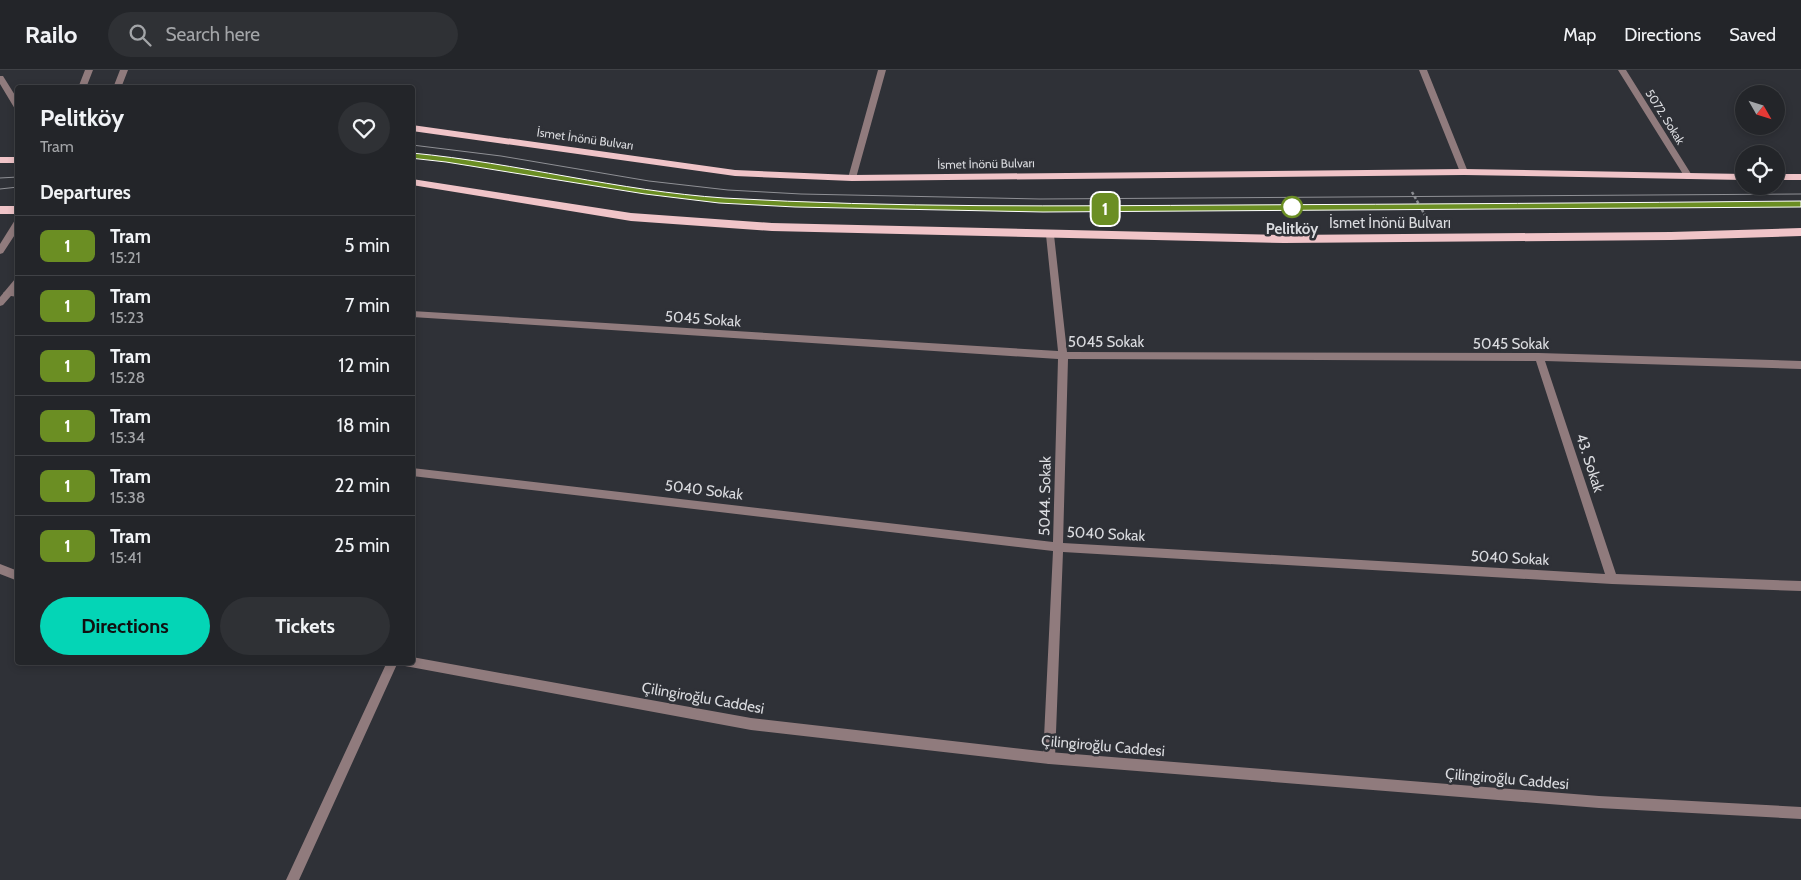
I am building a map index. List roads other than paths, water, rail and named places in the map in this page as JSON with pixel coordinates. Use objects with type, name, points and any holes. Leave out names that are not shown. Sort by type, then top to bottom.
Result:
[{"type":"main road","name":"İsmet İnönü Bulvarı","points":[[415,128],[735,173],[852,178],[1401,172],[1735,177]]},
{"type":"main road","points":[[0,160],[15,160]]},
{"type":"main road","points":[[1785,177],[1801,176]]},
{"type":"main road","name":"İsmet İnönü Bulvarı","points":[[415,182],[631,216],[772,227],[1284,239],[1671,236],[1801,232]]},
{"type":"main road","points":[[0,210],[15,210]]},
{"type":"street","points":[[83,85],[89,70]]},
{"type":"street","points":[[118,85],[124,70]]},
{"type":"street","points":[[852,178],[882,70]]},
{"type":"street","points":[[1423,70],[1464,172]]},
{"type":"street","name":"5072. Sokak","points":[[1622,70],[1689,177]]},
{"type":"street","points":[[0,78],[15,102]]},
{"type":"street","points":[[0,251],[15,227]]},
{"type":"street","name":"5044. Sokak","points":[[1049,758],[1058,547],[1063,355],[1050,235]]},
{"type":"street","points":[[0,303],[15,285]]},
{"type":"street","points":[[8,294],[15,294]]},
{"type":"street","name":"5045 Sokak","points":[[415,314],[1063,355],[1539,357],[1801,364]]},
{"type":"street","name":"43. Sokak","points":[[1539,357],[1612,579]]},
{"type":"street","name":"5040 Sokak","points":[[415,472],[1058,547],[1612,579],[1801,586]]},
{"type":"street","points":[[0,569],[15,575]]},
{"type":"street","name":"Çilingiroğlu Caddesi","points":[[415,663],[751,724],[1049,758],[1599,802],[1801,813]]},
{"type":"street","points":[[292,880],[392,665]]},
{"type":"tram line","points":[[415,145],[501,156],[649,181],[728,190],[801,194],[1040,199],[1801,194]]},
{"type":"tram line","points":[[415,156],[490,166],[685,197],[852,206],[1106,209],[1801,204]]},
{"type":"tram line","name":"1","points":[[415,156],[446,159],[645,191],[719,200],[795,204],[1043,209],[1801,204]]},
{"type":"tram line","points":[[0,178],[15,177]]},
{"type":"tram line","points":[[0,189],[15,187]]},
{"type":"place","name":"Pelitköy","points":[[1292,207]]}]
